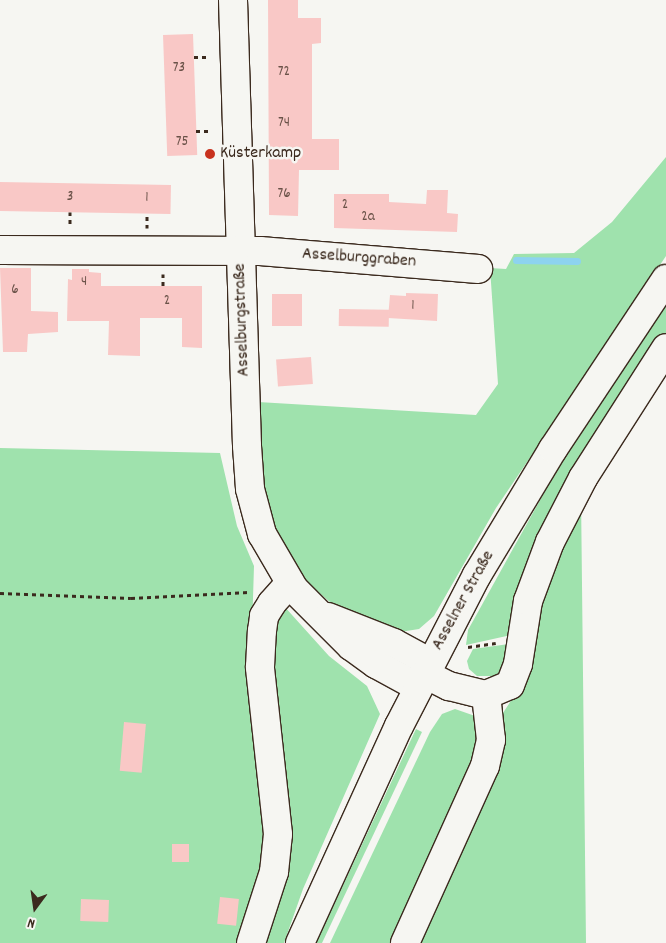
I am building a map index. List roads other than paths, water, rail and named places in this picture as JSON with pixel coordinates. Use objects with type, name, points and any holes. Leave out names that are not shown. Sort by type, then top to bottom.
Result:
[{"type":"street","name":"Asselburgstraße","points":[[233,0],[240,251],[250,489],[262,534],[290,583],[324,616],[394,644],[425,674],[449,686],[486,695]]},
{"type":"street","points":[[0,250],[240,251]]},
{"type":"street","name":"Asselburggraben","points":[[240,251],[478,268]]},
{"type":"street","name":"Asselner Straße","points":[[300,943],[425,674],[477,574],[553,449],[666,279]]},
{"type":"street","points":[[405,943],[407,932],[485,766],[491,740],[486,695],[510,684],[518,664],[528,601],[550,542],[583,478],[666,348]]},
{"type":"street","points":[[251,943],[274,872],[278,834],[260,667],[264,616],[272,603],[290,583]]},
{"type":"waterway","points":[[516,260],[577,261]]},
{"type":"place","name":"Küsterkamp","points":[[210,154]]}]
